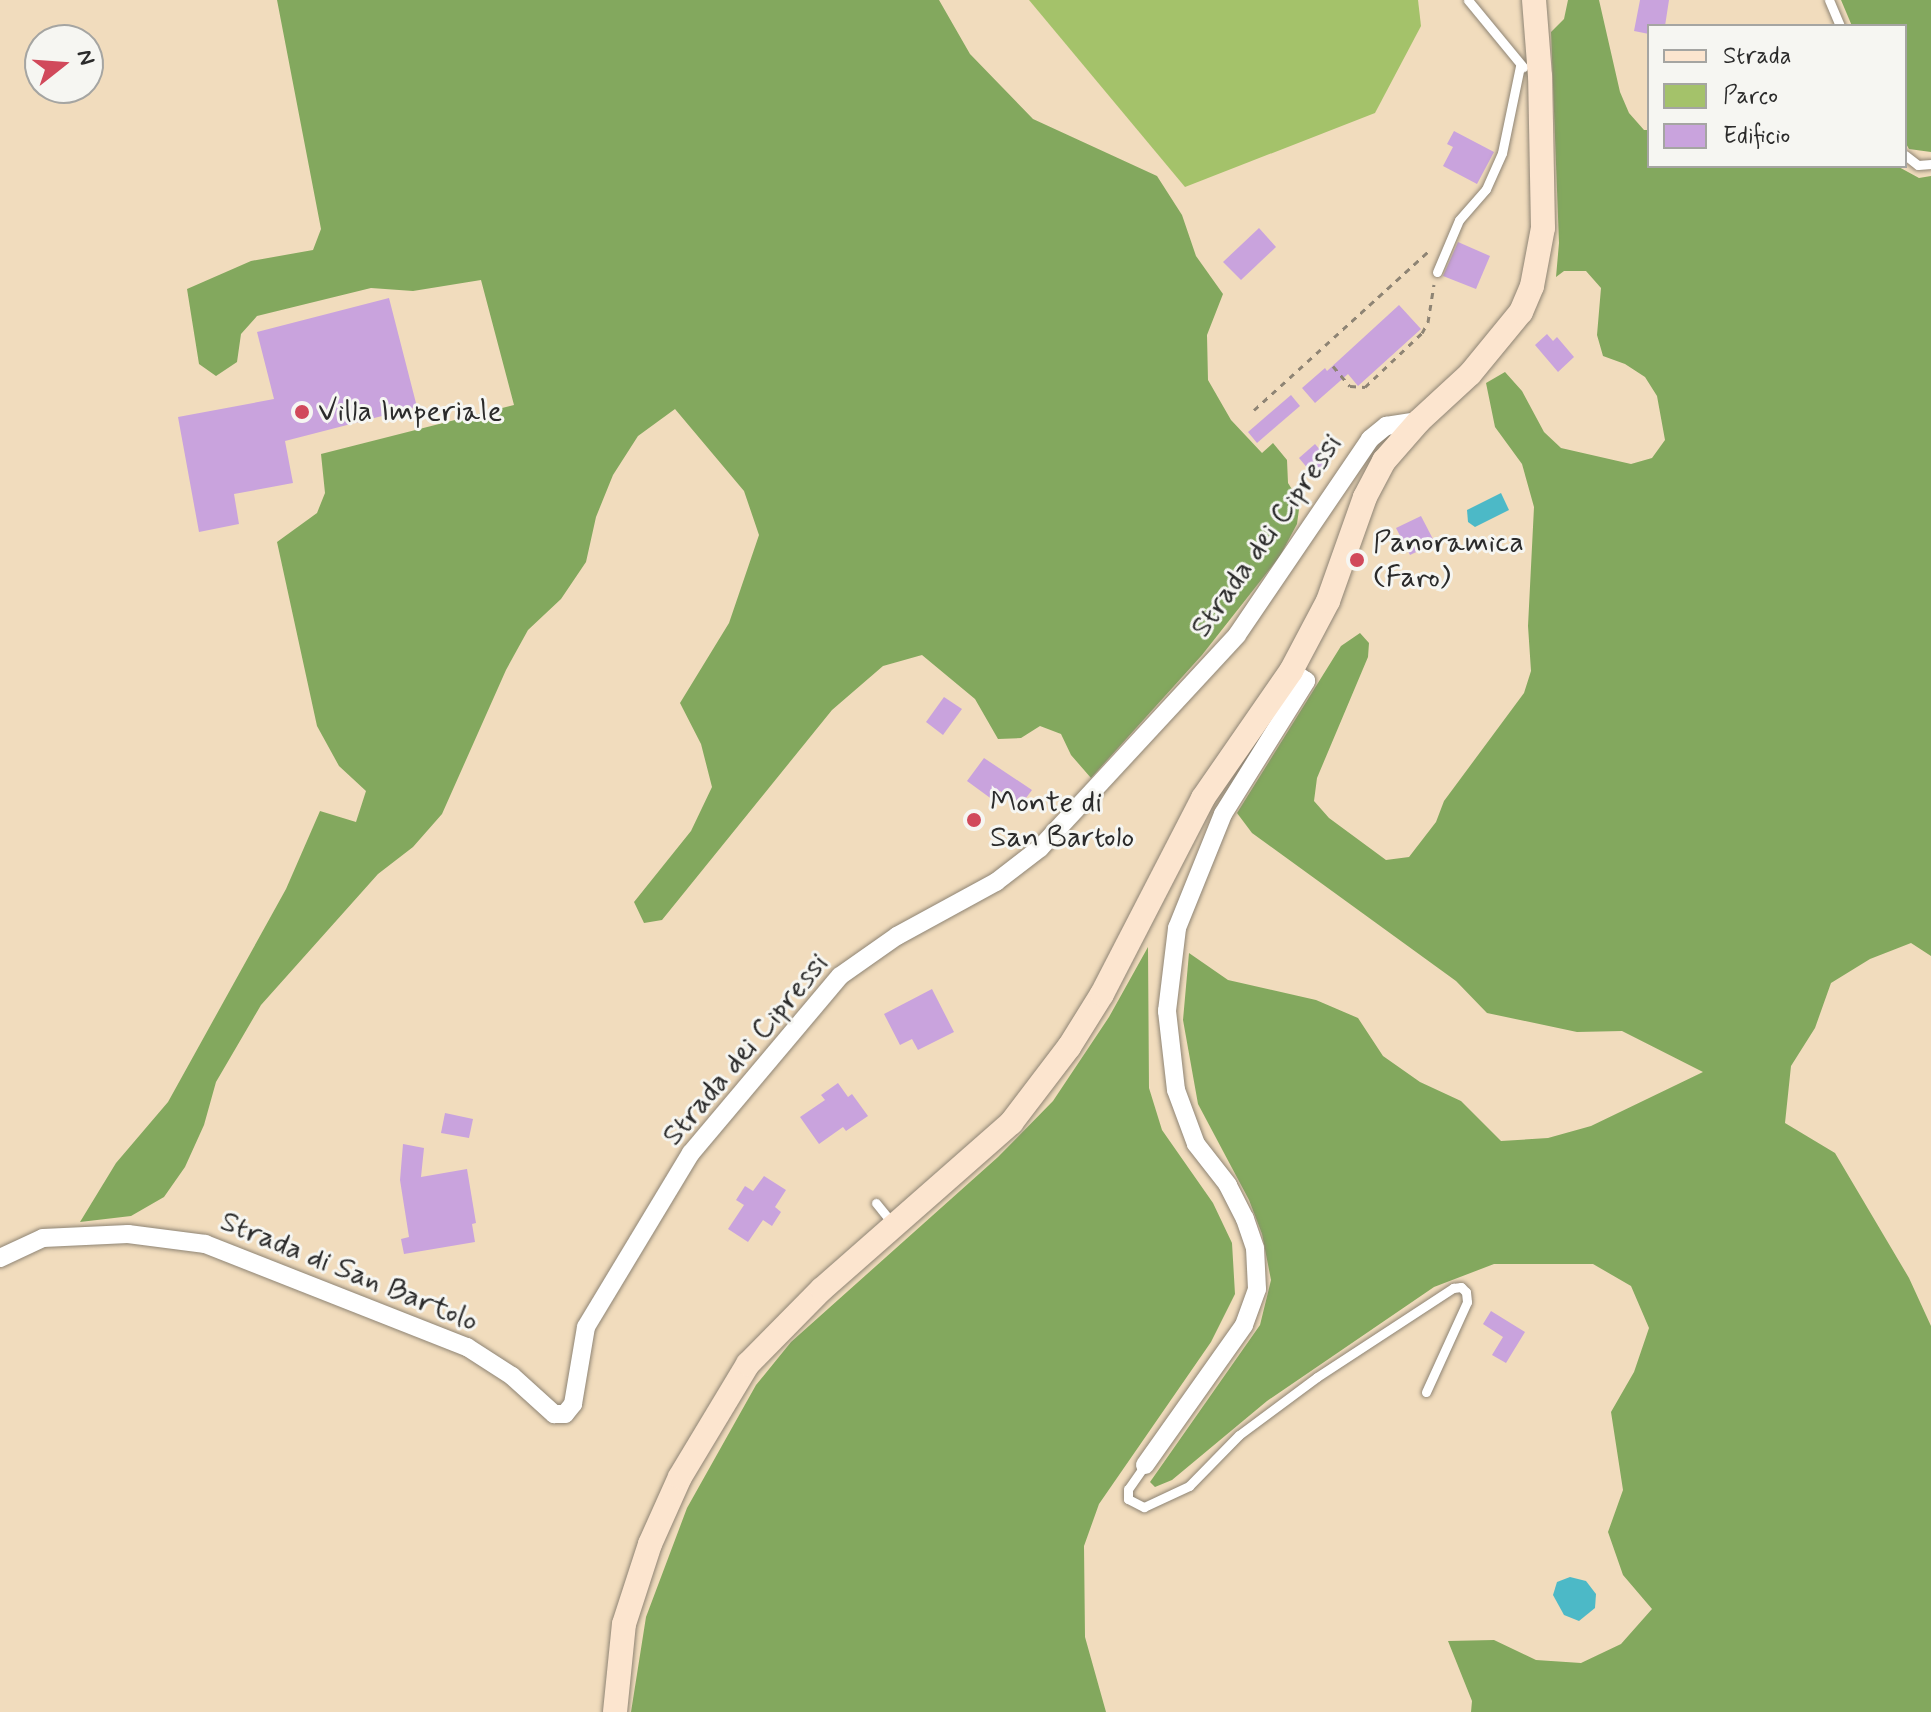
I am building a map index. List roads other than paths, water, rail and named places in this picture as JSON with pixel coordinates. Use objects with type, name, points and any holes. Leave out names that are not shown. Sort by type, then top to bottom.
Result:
[{"type":"street","points":[[615,1712],[624,1624],[650,1544],[680,1477],[748,1364],[778,1331],[1011,1123],[1069,1047],[1102,994],[1203,798],[1291,671],[1328,601],[1365,497],[1384,461],[1419,421],[1506,334],[1532,286],[1543,228],[1530,71],[1534,0]]},
{"type":"street","name":"Strada dei Cipressi","points":[[565,1414],[573,1404],[586,1327],[691,1153],[840,976],[897,936],[996,882],[1040,848],[1237,635],[1370,439],[1386,426],[1419,421]]},
{"type":"street","points":[[1145,1465],[1244,1325],[1257,1289],[1255,1248],[1245,1219],[1228,1185],[1196,1144],[1176,1090],[1167,1011],[1177,928],[1223,814],[1306,681],[1291,671]]},
{"type":"street","name":"Strada di San Bartolo","points":[[0,1258],[43,1238],[128,1234],[205,1244],[467,1347],[512,1376],[554,1414],[565,1414]]},
{"type":"lane","points":[[1437,272],[1459,220],[1486,189],[1502,153],[1530,71],[1468,0]]},
{"type":"lane","points":[[1829,0],[1839,24]]},
{"type":"lane","points":[[1907,157],[1918,165],[1931,164]]},
{"type":"lane","points":[[876,1203],[894,1225]]},
{"type":"lane","points":[[1145,1465],[1128,1489],[1128,1499],[1144,1507],[1189,1486],[1239,1435],[1317,1377],[1453,1288],[1461,1287],[1466,1292],[1467,1302],[1426,1392]]},
{"type":"water","points":[[1501,493],[1509,510],[1475,527],[1468,522],[1467,510]]},
{"type":"water","points":[[1570,1577],[1586,1581],[1596,1594],[1595,1608],[1579,1621],[1564,1615],[1553,1595],[1557,1582]]},
{"type":"place","name":"Villa Imperiale","points":[[302,412]]},
{"type":"place","name":"Panoramica (Faro)","points":[[1357,560]]},
{"type":"place","name":"Monte di San Bartolo","points":[[974,820]]}]
